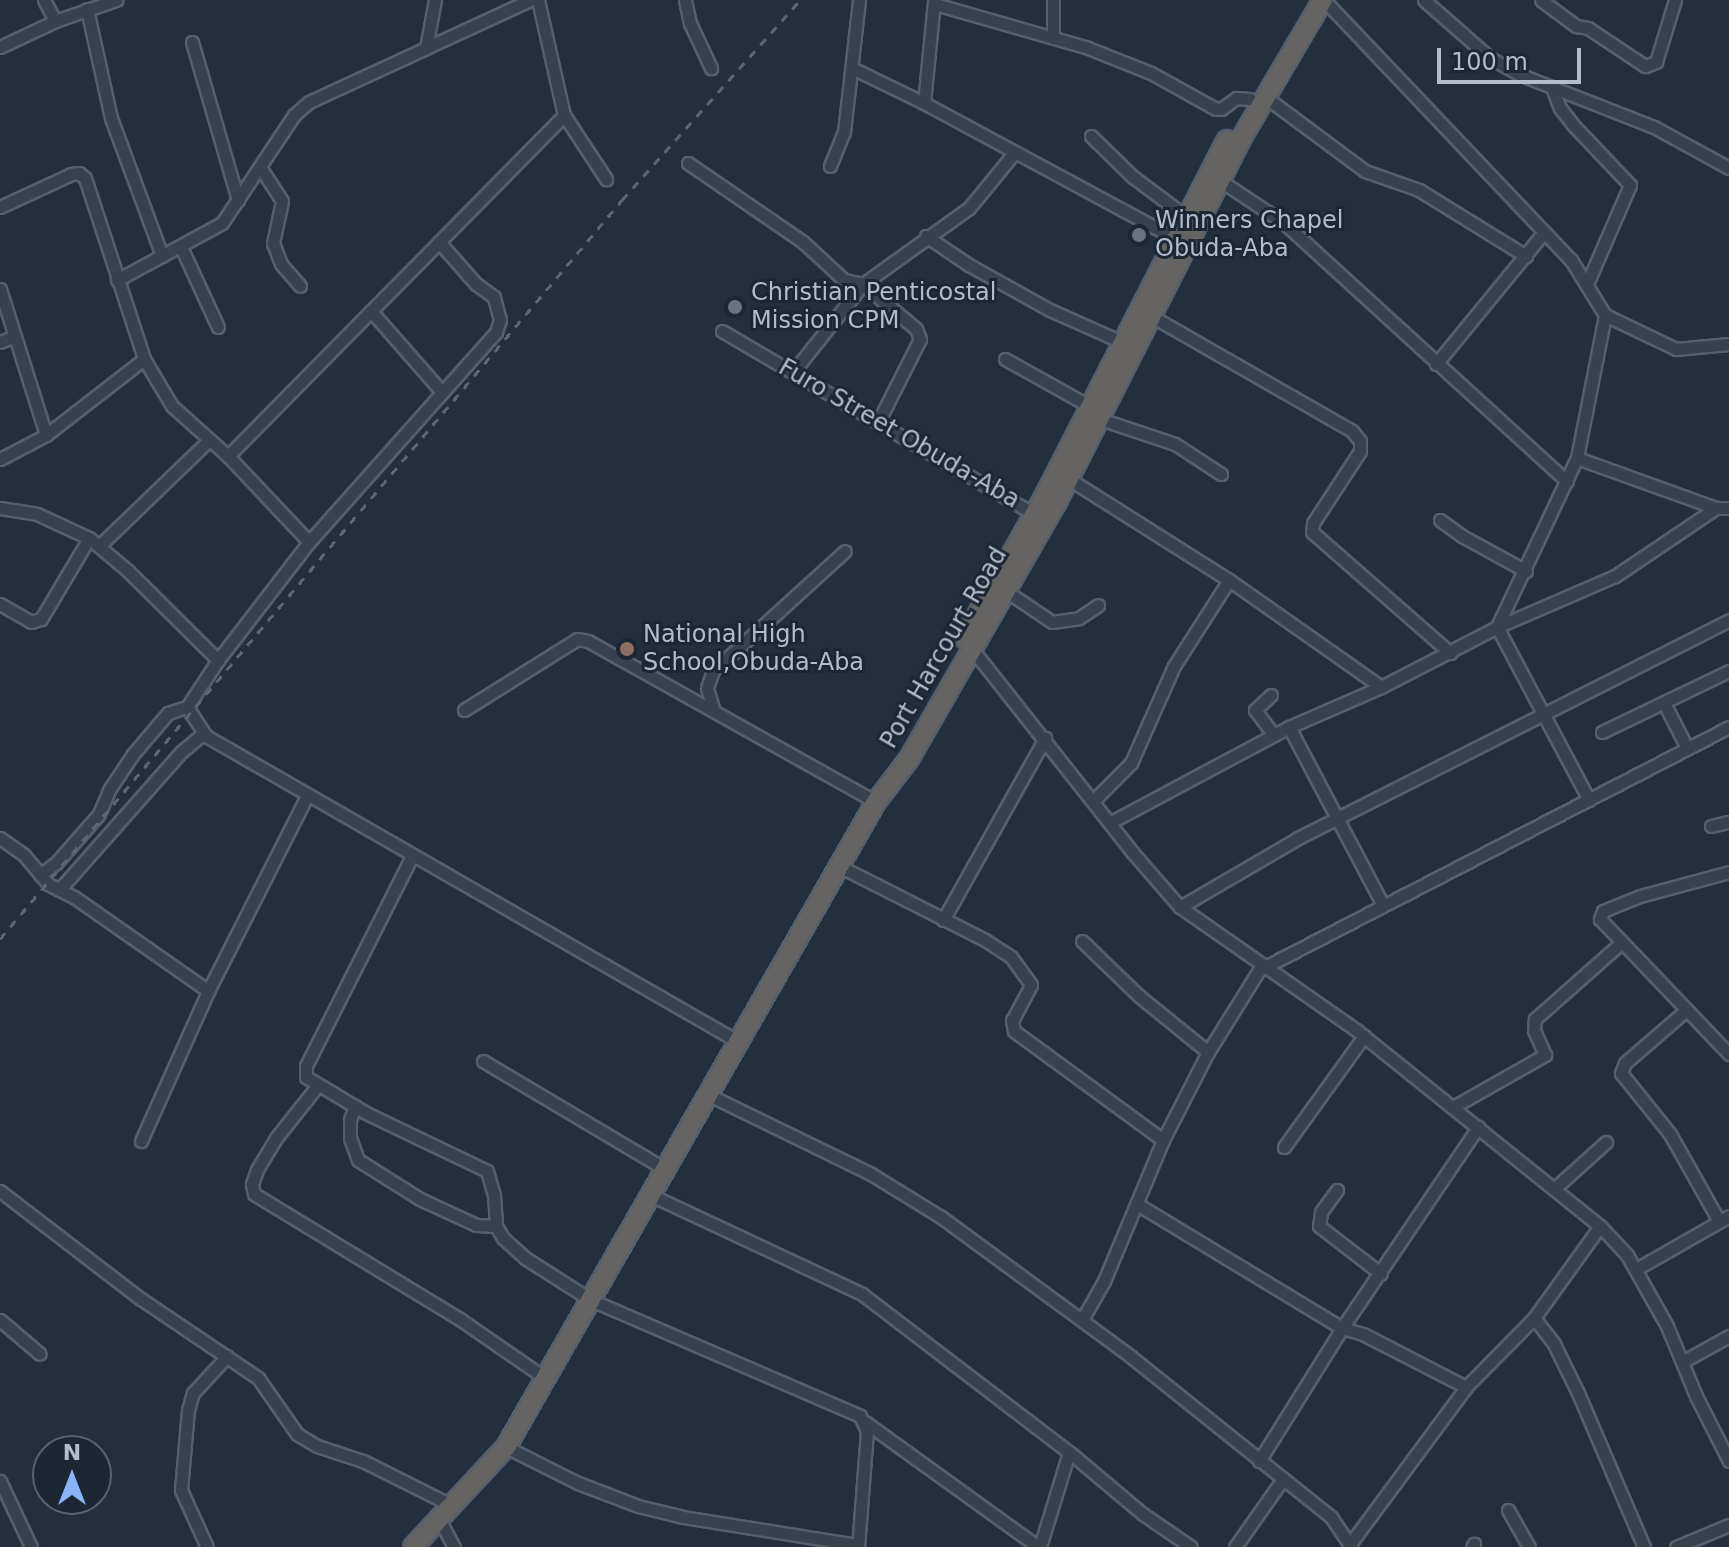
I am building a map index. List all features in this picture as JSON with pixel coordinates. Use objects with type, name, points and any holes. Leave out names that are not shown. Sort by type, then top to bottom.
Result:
[{"type":"highway","name":"Port Harcourt Road","points":[[887,785],[909,759],[1069,479],[1124,343],[1188,218],[1310,0]]},
{"type":"highway","name":"Port Harcourt Road","points":[[887,785],[900,752],[1034,514],[1153,317],[1221,181],[1257,98],[1323,0]]},
{"type":"highway","points":[[413,1547],[506,1447],[887,785]]},
{"type":"street","points":[[44,0],[55,21]]},
{"type":"street","points":[[0,47],[55,21],[116,0]]},
{"type":"street","points":[[426,48],[435,0]]},
{"type":"street","points":[[117,280],[222,223],[294,115],[309,102],[530,0]]},
{"type":"street","points":[[538,0],[564,115],[606,179]]},
{"type":"street","points":[[685,0],[690,23],[711,68]]},
{"type":"street","points":[[830,166],[844,132],[859,0]]},
{"type":"street","points":[[1053,0],[1053,38]]},
{"type":"street","points":[[1323,0],[1544,232],[1587,284],[1605,315],[1676,349],[1729,344]]},
{"type":"street","points":[[1424,0],[1490,58],[1553,90],[1654,127],[1729,168]]},
{"type":"street","points":[[1541,0],[1576,26],[1588,28],[1645,66],[1656,62],[1675,0]]},
{"type":"street","points":[[924,103],[935,2],[1088,48],[1151,73],[1216,109],[1221,109],[1236,98],[1257,98],[1365,171],[1419,190],[1526,256]]},
{"type":"street","points":[[87,9],[111,118],[162,256]]},
{"type":"street","points":[[192,42],[238,200]]},
{"type":"street","points":[[852,68],[924,103],[1177,239]]},
{"type":"street","points":[[1553,90],[1575,127],[1626,177],[1630,185],[1587,284]]},
{"type":"street","points":[[228,456],[564,115]]},
{"type":"street","points":[[1091,136],[1133,177],[1188,218]]},
{"type":"street","points":[[793,372],[863,284],[980,198],[1015,152]]},
{"type":"street","points":[[688,163],[803,242],[844,280],[863,284],[920,334],[878,422]]},
{"type":"street","points":[[260,167],[282,201],[273,227],[273,243],[281,264],[300,286]]},
{"type":"street","points":[[0,207],[79,173],[85,178],[144,359],[172,406],[228,456],[309,542]]},
{"type":"street","points":[[1221,181],[1284,223],[1567,481]]},
{"type":"street","points":[[1436,364],[1544,232]]},
{"type":"street","points":[[926,236],[969,265],[1050,310],[1124,343]]},
{"type":"street","points":[[40,875],[56,863],[99,814],[109,790],[133,754],[168,713],[187,707],[218,660],[309,542],[488,342],[500,320],[494,297],[476,284],[439,242]]},
{"type":"street","points":[[181,247],[218,327]]},
{"type":"street","points":[[0,289],[46,435]]},
{"type":"street","points":[[371,311],[442,392]]},
{"type":"street","points":[[1497,627],[1577,458],[1605,315]]},
{"type":"street","points":[[1153,317],[1352,431],[1360,441],[1360,451],[1313,523],[1312,532],[1450,653]]},
{"type":"street","name":"Furo Street Obuda-Aba","points":[[722,331],[1034,514]]},
{"type":"street","points":[[0,342],[15,336]]},
{"type":"street","points":[[0,459],[46,435],[144,359]]},
{"type":"street","points":[[1005,359],[1095,413],[1175,444],[1221,474]]},
{"type":"street","points":[[99,546],[209,440]]},
{"type":"street","points":[[1577,458],[1716,508],[1729,508]]},
{"type":"street","points":[[1069,479],[1229,580],[1381,687]]},
{"type":"street","points":[[0,508],[37,514],[89,538],[218,660]]},
{"type":"street","points":[[1111,822],[1289,727],[1381,687],[1497,627],[1615,576],[1716,508]]},
{"type":"street","points":[[1440,520],[1526,571]]},
{"type":"street","points":[[0,604],[31,622],[41,619],[89,538]]},
{"type":"street","points":[[714,711],[707,688],[713,671],[845,551]]},
{"type":"street","points":[[1094,800],[1131,763],[1174,666],[1229,580]]},
{"type":"street","points":[[1006,591],[1052,622],[1079,618],[1098,605]]},
{"type":"street","points":[[1180,907],[1298,838],[1729,620]]},
{"type":"street","points":[[1497,627],[1541,716],[1589,800]]},
{"type":"street","points":[[464,710],[577,639],[609,651],[876,802]]},
{"type":"street","points":[[972,649],[1133,853],[1180,907],[1364,1036],[1600,1226],[1638,1268],[1729,1461]]},
{"type":"street","points":[[1602,732],[1729,671]]},
{"type":"street","points":[[1271,695],[1255,710],[1274,735]]},
{"type":"street","points":[[1664,703],[1687,748]]},
{"type":"street","points":[[187,707],[206,736],[737,1041]]},
{"type":"street","points":[[1289,727],[1383,905]]},
{"type":"street","points":[[1082,1320],[1137,1204],[1163,1140],[1208,1052],[1255,974],[1729,727]]},
{"type":"street","points":[[59,890],[181,752],[200,736],[206,736]]},
{"type":"street","points":[[943,920],[1045,738]]},
{"type":"street","points":[[141,1141],[208,991],[307,796]]},
{"type":"street","points":[[1711,826],[1729,822]]},
{"type":"street","points":[[0,838],[24,855],[40,875],[59,890],[208,991]]},
{"type":"street","points":[[412,856],[306,1066],[306,1077],[355,1106],[487,1171],[494,1195],[496,1226],[511,1247],[591,1300],[705,1351],[844,1406],[1039,1547],[1069,1452]]},
{"type":"street","points":[[839,866],[992,945],[1028,977],[1029,994],[1012,1020],[1014,1031],[1163,1140]]},
{"type":"street","points":[[1729,872],[1640,896],[1603,911],[1601,923],[1729,1054]]},
{"type":"street","points":[[1082,941],[1139,996],[1208,1052]]},
{"type":"street","points":[[1453,1107],[1545,1055],[1534,1030],[1535,1019],[1621,943]]},
{"type":"street","points":[[1638,1268],[1724,1219],[1670,1134],[1621,1073],[1625,1063],[1685,1011]]},
{"type":"street","points":[[1284,1147],[1364,1036]]},
{"type":"street","points":[[483,1061],[665,1169]]},
{"type":"street","points":[[318,1085],[276,1138],[257,1170],[252,1184],[254,1194],[449,1312],[545,1378]]},
{"type":"street","points":[[709,1095],[898,1189],[1082,1320],[1331,1517],[1351,1545],[1466,1387],[1534,1318],[1600,1226]]},
{"type":"street","points":[[355,1106],[350,1120],[350,1138],[358,1160],[420,1199],[476,1225],[496,1226]]},
{"type":"street","points":[[1259,1461],[1342,1328],[1478,1127]]},
{"type":"street","points":[[1554,1189],[1606,1142]]},
{"type":"street","points":[[1337,1190],[1321,1212],[1319,1226],[1381,1274]]},
{"type":"street","points":[[0,1191],[141,1299],[258,1378],[297,1434],[317,1446],[363,1461],[445,1512],[454,1547]]},
{"type":"street","points":[[651,1195],[862,1294],[1069,1452],[1143,1514],[1191,1547]]},
{"type":"street","points":[[1137,1204],[1342,1328],[1363,1334],[1466,1387]]},
{"type":"street","points":[[1534,1318],[1554,1344],[1572,1381],[1644,1547]]},
{"type":"street","points":[[0,1320],[40,1354]]},
{"type":"street","points":[[1682,1362],[1729,1336]]},
{"type":"street","points":[[207,1547],[181,1490],[189,1402],[227,1356]]},
{"type":"street","points":[[506,1447],[578,1483],[638,1506],[696,1520],[858,1546],[866,1470],[865,1422]]},
{"type":"street","points":[[1235,1547],[1283,1479]]},
{"type":"street","points":[[0,1481],[31,1547]]},
{"type":"street","points":[[1508,1510],[1529,1547]]},
{"type":"street","points":[[1676,1547],[1729,1525]]},
{"type":"railway","points":[[0,939],[622,200],[800,0]]},
{"type":"place","name":"Winners Chapel Obuda-Aba","points":[[1139,235]]},
{"type":"place","name":"Christian Penticostal Mission CPM","points":[[735,307]]},
{"type":"place","name":"National High School,Obuda-Aba","points":[[627,649]]}]
